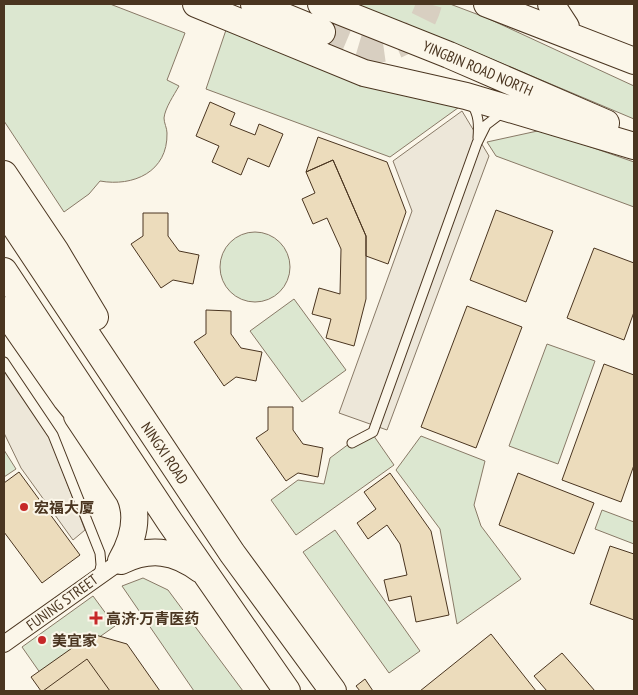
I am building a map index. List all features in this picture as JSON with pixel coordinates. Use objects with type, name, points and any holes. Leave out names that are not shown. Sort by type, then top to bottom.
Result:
[{"type":"main road","points":[[196,4],[364,72],[466,96],[634,146]]},
{"type":"main road","points":[[254,4],[322,32]]},
{"type":"main road","name":"YINGBIN ROAD NORTH","points":[[321,4],[449,55],[634,135]]},
{"type":"main road","points":[[486,4],[629,59]]},
{"type":"main road","points":[[522,4],[629,59]]},
{"type":"main road","points":[[552,4],[566,27]]},
{"type":"main road","points":[[4,174],[55,250],[232,553]]},
{"type":"main road","name":"NINGXI ROAD","points":[[4,210],[232,553],[333,691]]},
{"type":"main road","points":[[4,271],[170,522],[287,691]]},
{"type":"main road","points":[[4,310],[66,398],[129,494]]},
{"type":"main road","points":[[66,398],[170,522]]},
{"type":"main road","points":[[107,427],[122,466],[134,507],[135,521],[131,541],[110,557]]},
{"type":"main road","points":[[110,557],[158,551],[188,560],[204,572]]},
{"type":"street","name":"FUNING STREET","points":[[4,644],[98,577],[110,557]]},
{"type":"lane","points":[[466,96],[476,111],[479,124],[477,143]]},
{"type":"lane","points":[[352,443],[373,432],[477,143],[486,125],[508,109]]},
{"type":"lane","points":[[4,362],[53,435],[110,557]]},
{"type":"green space","points":[[4,4],[110,4],[185,33],[167,80],[179,86],[165,114],[166,147],[162,158],[155,167],[136,179],[125,182],[100,181],[89,194],[64,212],[4,121]]},
{"type":"green space","points":[[354,4],[450,4],[487,18],[634,86],[634,119],[439,37]]},
{"type":"green space","points":[[228,24],[462,105],[390,157],[206,89]]},
{"type":"green space","points":[[542,130],[634,162],[634,207],[496,156],[487,142]]},
{"type":"green space","points":[[262,232],[275,238],[284,247],[288,253],[290,267],[288,281],[280,292],[269,300],[248,302],[241,300],[230,292],[222,281],[220,260],[222,253],[230,242],[241,234]]},
{"type":"green space","points":[[294,299],[346,370],[302,402],[250,331]]},
{"type":"green space","points":[[547,344],[595,361],[558,464],[509,446]]},
{"type":"green space","points":[[369,429],[394,465],[296,535],[271,500],[298,480],[324,484],[330,458]]},
{"type":"green space","points":[[421,436],[485,461],[474,505],[481,526],[521,579],[457,624],[440,529],[396,470]]},
{"type":"green space","points":[[4,450],[16,469],[4,477]]},
{"type":"green space","points":[[602,510],[634,522],[634,544],[595,529]]},
{"type":"green space","points":[[335,530],[420,651],[389,673],[303,552]]},
{"type":"green space","points":[[143,578],[168,590],[243,691],[194,691],[122,586]]},
{"type":"green space","points":[[93,596],[115,626],[43,677],[22,647]]},
{"type":"shaded area","points":[[462,111],[489,156],[387,430],[339,413],[412,211],[393,161]]},
{"type":"shaded area","points":[[4,369],[50,438],[85,530],[73,540],[21,468],[4,433]]},
{"type":"building","points":[[210,102],[235,113],[230,125],[255,135],[259,124],[283,134],[269,167],[248,158],[241,175],[212,162],[219,146],[196,136]]},
{"type":"building","points":[[318,137],[387,162],[406,212],[388,264],[366,256],[366,236],[333,160],[306,172]]},
{"type":"building","points":[[333,160],[366,236],[366,299],[354,346],[326,338],[331,319],[312,314],[319,288],[340,294],[341,249],[327,218],[313,224],[302,199],[315,193],[306,172]]},
{"type":"building","points":[[496,210],[553,231],[526,302],[470,280]]},
{"type":"building","points":[[143,213],[168,213],[168,236],[179,251],[199,255],[193,284],[173,280],[161,288],[131,244],[143,236]]},
{"type":"building","points":[[594,248],[634,263],[634,312],[624,340],[567,318]]},
{"type":"building","points":[[467,306],[522,327],[476,448],[421,427]]},
{"type":"building","points":[[206,310],[231,311],[231,334],[241,348],[262,352],[256,381],[236,377],[224,386],[194,342],[206,334]]},
{"type":"building","points":[[604,364],[634,375],[634,465],[621,502],[562,480]]},
{"type":"building","points":[[268,407],[293,407],[293,430],[303,444],[323,448],[318,477],[298,473],[286,481],[256,438],[268,430]]},
{"type":"building","name":"宏福大厦","points":[[19,472],[80,555],[42,583],[4,532],[4,483]]},
{"type":"building","points":[[390,473],[431,531],[449,615],[416,622],[411,596],[389,601],[384,580],[407,575],[400,544],[387,525],[368,539],[357,523],[376,509],[364,492]]},
{"type":"building","points":[[518,473],[594,503],[574,554],[499,525]]},
{"type":"building","points":[[610,546],[634,554],[634,620],[590,604]]},
{"type":"building","points":[[92,634],[127,644],[160,691],[41,691],[31,677]]},
{"type":"building","points":[[491,634],[536,691],[420,691]]},
{"type":"building","points":[[562,653],[595,691],[547,691],[534,676]]},
{"type":"building","points":[[87,659],[110,691],[43,691]]},
{"type":"building","points":[[365,679],[373,691],[360,691],[356,686]]},
{"type":"tunnel","points":[[322,32],[362,48],[386,49],[396,46],[413,34],[420,25],[429,4]]},
{"type":"place","name":"宏福大厦","points":[[24,507]]},
{"type":"place","name":"高济·万青医药","points":[[96,618]]},
{"type":"place","name":"美宜家","points":[[42,640]]}]
